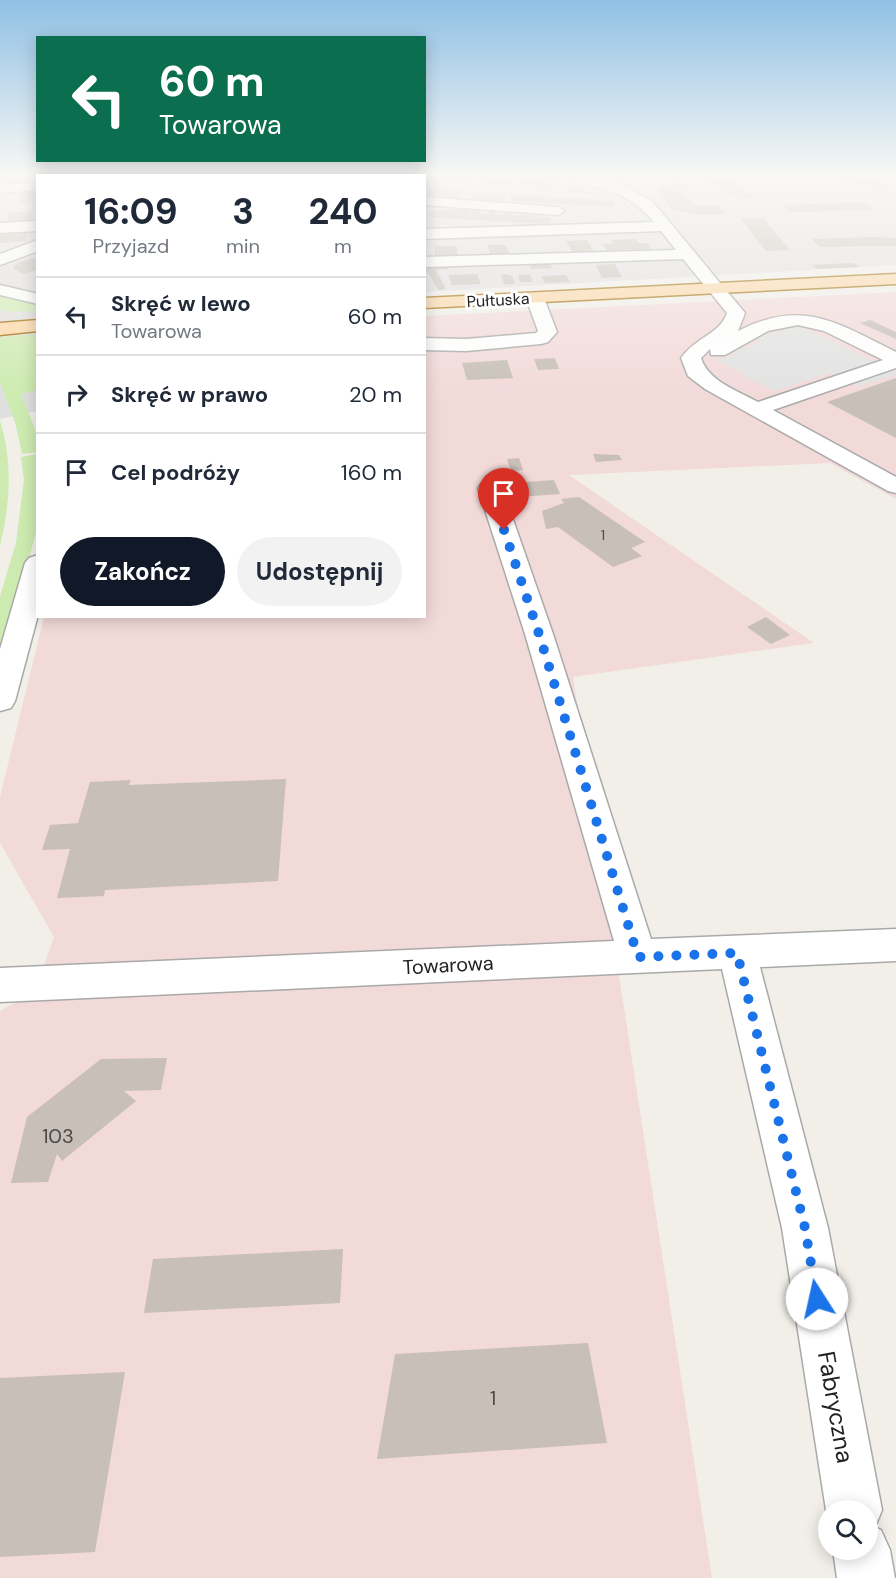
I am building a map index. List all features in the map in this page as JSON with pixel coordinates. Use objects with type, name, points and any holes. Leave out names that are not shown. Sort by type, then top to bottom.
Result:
[{"type":"main road","name":"Pułtuska","points":[[426,303],[896,279]]},
{"type":"main road","points":[[0,322],[36,323]]},
{"type":"main road","points":[[0,329],[36,323]]},
{"type":"street","points":[[0,260],[24,251]]},
{"type":"street","points":[[684,251],[718,288],[736,313],[736,319],[731,328],[700,347],[691,358],[695,372],[712,385],[758,399],[781,400],[896,361]]},
{"type":"street","points":[[426,262],[687,254]]},
{"type":"street","points":[[0,290],[29,291]]},
{"type":"street","points":[[426,344],[501,343],[541,338],[548,332],[535,298]]},
{"type":"street","points":[[721,368],[711,363],[711,356],[726,345],[748,333],[792,320],[821,324],[896,361]]},
{"type":"street","points":[[758,399],[896,486]]},
{"type":"street","points":[[490,488],[539,634],[638,957]]},
{"type":"street","points":[[0,700],[36,570]]},
{"type":"street","name":"Towarowa","points":[[0,985],[896,945]]},
{"type":"street","name":"Fabryczna","points":[[737,953],[805,1228],[852,1500]]},
{"type":"street","points":[[863,1560],[866,1578]]},
{"type":"shaded area","points":[[0,251],[36,251],[36,411],[0,419]]},
{"type":"shaded area","points":[[426,251],[896,251],[896,265],[426,292]]},
{"type":"shaded area","points":[[896,292],[896,499],[830,463],[569,475],[814,643],[573,677],[712,1578],[0,1578],[0,1011],[35,991],[54,937],[0,843],[0,797],[44,618],[426,618],[426,316]]},
{"type":"shaded area","points":[[797,325],[896,374],[859,387],[830,373],[774,391],[716,360],[735,355],[730,352],[758,343],[751,339]]},
{"type":"green space","points":[[0,293],[36,302],[36,311],[0,310]]},
{"type":"green space","points":[[36,334],[36,390],[21,394],[36,434],[36,452],[22,454],[15,422],[0,382],[0,337]]},
{"type":"green space","points":[[0,421],[7,452],[9,484],[0,546]]},
{"type":"green space","points":[[36,454],[36,533],[0,663],[0,596],[16,543],[24,480],[21,457]]},
{"type":"building","points":[[435,251],[457,251],[457,255],[435,255]]},
{"type":"building","points":[[489,251],[509,251],[510,254],[491,255]]},
{"type":"building","points":[[572,251],[594,252],[573,253]]},
{"type":"building","points":[[32,258],[36,259],[36,271],[23,274],[13,268],[16,264]]},
{"type":"building","points":[[550,262],[552,268],[531,269],[529,263]]},
{"type":"building","points":[[853,263],[859,267],[817,269],[812,265]]},
{"type":"building","points":[[615,264],[622,277],[602,278],[596,265]]},
{"type":"building","points":[[448,266],[449,269],[436,270],[446,289],[438,290],[428,272],[426,272],[426,267]]},
{"type":"building","points":[[477,274],[481,284],[452,285],[448,275]]},
{"type":"building","points":[[530,274],[533,282],[520,282],[518,275]]},
{"type":"building","points":[[501,275],[512,276],[515,284],[504,284]]},
{"type":"building","points":[[566,275],[570,282],[545,283],[541,276]]},
{"type":"building","points":[[870,320],[896,332],[896,339],[860,323]]},
{"type":"building","points":[[555,358],[559,369],[538,370],[534,359]]},
{"type":"building","points":[[507,360],[513,378],[467,380],[462,363]]},
{"type":"building","points":[[896,378],[896,438],[827,402]]},
{"type":"building","points":[[593,454],[619,455],[622,460],[596,462]]},
{"type":"building","points":[[519,458],[523,470],[511,471],[507,459]]},
{"type":"building","points":[[554,480],[560,494],[517,497],[511,483]]},
{"type":"building","points":[[579,497],[645,542],[631,548],[642,556],[613,567],[558,527],[546,529],[542,511],[564,503],[561,499]]},
{"type":"building","points":[[766,617],[790,635],[771,644],[747,627]]},
{"type":"building","points":[[286,779],[278,881],[105,890],[104,896],[57,898],[70,849],[42,850],[50,825],[78,823],[90,782],[131,780],[129,785]]},
{"type":"building","points":[[167,1058],[161,1090],[124,1091],[136,1101],[62,1161],[57,1154],[48,1182],[11,1183],[27,1117],[101,1059]]},
{"type":"building","points":[[343,1249],[340,1303],[144,1313],[153,1259]]},
{"type":"building","points":[[588,1343],[607,1443],[377,1459],[395,1354]]},
{"type":"building","points":[[125,1372],[95,1552],[0,1557],[0,1378]]},
{"type":"route","points":[[504,530],[539,634],[638,957],[737,953],[805,1228],[817,1299]]}]
